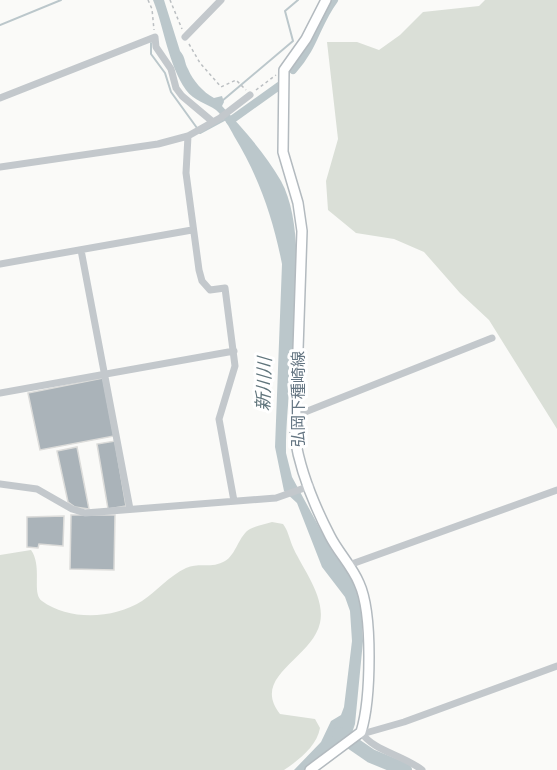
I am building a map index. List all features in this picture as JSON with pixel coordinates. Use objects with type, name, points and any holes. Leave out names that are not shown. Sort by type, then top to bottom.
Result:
[{"type":"main road","points":[[284,69],[306,39],[326,0]]},
{"type":"main road","name":"弘岡下種崎線","points":[[284,69],[283,152],[298,203],[302,231],[295,416],[297,454],[308,488],[330,536],[361,588],[367,614],[365,710],[359,734]]},
{"type":"main road","points":[[310,770],[359,734]]},
{"type":"street","points":[[185,37],[221,0]]},
{"type":"street","points":[[0,98],[155,37],[156,47],[171,69],[176,88],[182,96],[216,120]]},
{"type":"street","points":[[0,167],[158,144],[188,136],[216,120],[250,95]]},
{"type":"street","points":[[188,136],[186,173],[199,270],[202,281],[210,290],[225,288],[236,366],[219,419],[234,501]]},
{"type":"street","points":[[0,264],[192,230]]},
{"type":"street","points":[[81,250],[130,509]]},
{"type":"street","points":[[295,416],[492,338]]},
{"type":"street","points":[[0,393],[234,351]]},
{"type":"street","points":[[0,484],[37,489],[72,509],[85,513],[284,496],[308,488]]},
{"type":"street","points":[[349,566],[557,490]]},
{"type":"street","points":[[359,734],[404,722],[557,666]]},
{"type":"street","points":[[359,734],[367,741],[403,757],[422,770]]},
{"type":"path","points":[[148,0],[152,9],[155,37]]},
{"type":"path","points":[[171,0],[185,37],[200,63],[221,87],[236,80],[241,84]]},
{"type":"path","points":[[250,95],[284,69]]},
{"type":"shaded area","points":[[153,0],[164,0],[180,51],[193,78],[210,96],[214,98],[222,96],[224,102],[222,106],[275,171],[291,207],[296,239],[297,274],[286,453],[292,477],[331,549],[354,582],[361,601],[363,641],[355,724],[352,733],[304,770],[294,770],[321,742],[331,721],[341,715],[344,707],[352,641],[350,611],[345,597],[322,567],[297,503],[284,491],[275,447],[282,264],[269,214],[251,167],[221,115],[193,97],[180,80]]},
{"type":"shaded area","points":[[485,0],[557,0],[557,429],[489,320],[460,293],[424,252],[394,239],[356,233],[328,210],[326,181],[338,139],[327,42],[357,42],[379,50],[400,35],[423,12],[479,6]]},
{"type":"shaded area","points":[[272,522],[283,524],[286,529],[296,554],[312,582],[321,613],[315,636],[277,678],[272,689],[273,701],[280,714],[315,719],[320,728],[315,741],[301,757],[284,770],[0,770],[0,555],[31,550],[36,564],[37,592],[42,601],[65,612],[78,615],[105,614],[131,607],[142,601],[186,568],[215,565],[225,561],[246,532]]},
{"type":"building","points":[[103,378],[114,436],[40,450],[28,393]]},
{"type":"building","points":[[115,441],[126,506],[108,509],[97,444]]},
{"type":"building","points":[[77,447],[89,509],[75,507],[68,502],[57,451]]},
{"type":"building","points":[[71,515],[115,515],[114,570],[70,569]]},
{"type":"building","points":[[64,516],[63,546],[39,544],[38,548],[27,547],[27,517]]},
{"type":"waterway","points":[[0,25],[61,0]]},
{"type":"waterway","points":[[222,101],[293,41],[285,11],[298,0]]},
{"type":"waterway","points":[[293,70],[306,52],[334,0]]},
{"type":"waterway","points":[[151,43],[151,54],[165,73],[171,92],[197,128]]},
{"type":"waterway","points":[[230,121],[279,86]]},
{"type":"waterway","points":[[200,133],[226,119]]},
{"type":"waterway","points":[[339,734],[371,756],[405,770]]},
{"type":"water label","name":"新川川","points":[[264,384]]}]
